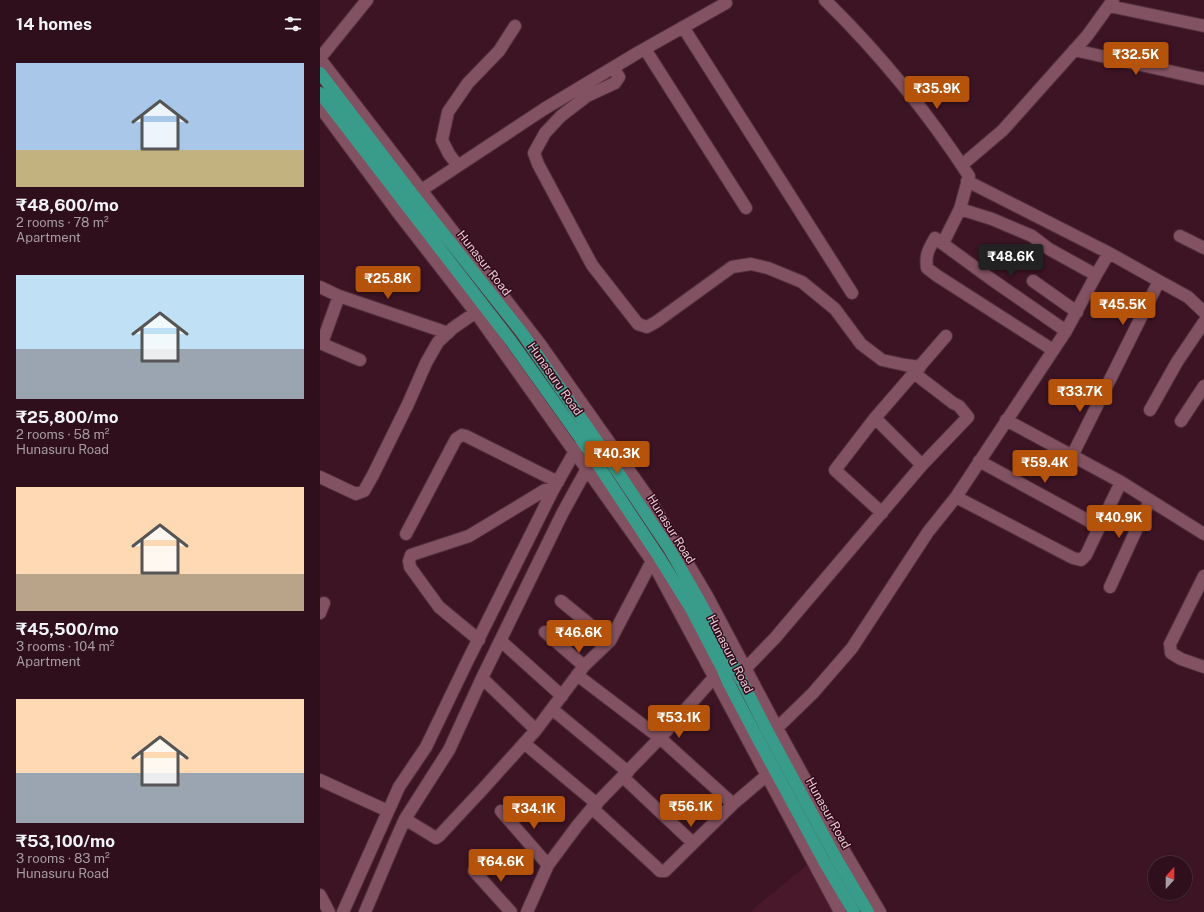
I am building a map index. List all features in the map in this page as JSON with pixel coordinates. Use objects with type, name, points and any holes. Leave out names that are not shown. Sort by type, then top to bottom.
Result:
[{"type":"highway","name":"Hunasur Road","points":[[320,73],[417,193],[522,333],[604,450],[670,550],[742,671],[836,858],[868,912]]},
{"type":"highway","name":"Hunasuru Road","points":[[320,93],[480,309],[511,341],[579,447],[593,457],[655,559],[690,607],[722,668],[771,772],[825,863],[839,908],[854,912]]},
{"type":"street","points":[[367,0],[320,59],[417,193],[540,344],[650,500],[706,594],[742,671]]},
{"type":"street","points":[[825,0],[890,70],[945,140],[969,176],[960,209],[943,243]]},
{"type":"street","points":[[417,193],[544,109],[726,3]]},
{"type":"street","points":[[962,165],[1003,130],[1087,36],[1111,3],[1204,26]]},
{"type":"street","points":[[458,166],[449,154],[442,140],[448,112],[468,83],[499,51],[515,26]]},
{"type":"street","points":[[683,27],[852,293]]},
{"type":"street","points":[[645,49],[746,208]]},
{"type":"street","points":[[1074,50],[1204,79]]},
{"type":"street","points":[[613,68],[619,77],[615,83],[587,96],[561,116],[545,133],[534,153],[538,164],[592,265],[638,324],[647,327],[656,322],[732,267],[751,264],[768,268],[802,282],[835,309],[861,344],[882,360],[905,365],[917,370],[952,404],[959,406],[968,417],[922,465],[774,638],[742,671],[728,682]]},
{"type":"street","points":[[320,107],[324,122],[399,214],[480,309],[453,328],[438,342],[426,363],[408,404],[364,491],[356,494],[320,477]]},
{"type":"street","points":[[967,182],[1109,253],[1188,297],[1204,312]]},
{"type":"street","points":[[960,209],[1032,236],[1049,248],[1096,275]]},
{"type":"street","points":[[1180,236],[1204,248]]},
{"type":"street","points":[[1053,350],[927,268],[926,258],[935,238],[1066,331]]},
{"type":"street","points":[[880,912],[773,731],[813,693],[852,648],[928,532],[956,497],[1066,331],[1109,253]]},
{"type":"street","points":[[1033,281],[1077,312]]},
{"type":"street","points":[[1072,456],[1159,281]]},
{"type":"street","points":[[320,287],[339,296],[448,333]]},
{"type":"street","points":[[339,296],[321,343],[360,360]]},
{"type":"street","points":[[1150,410],[1177,362],[1204,322]]},
{"type":"street","points":[[882,512],[835,470],[875,418],[946,336]]},
{"type":"street","points":[[1182,421],[1204,386]]},
{"type":"street","points":[[875,418],[922,465]]},
{"type":"street","points":[[1006,420],[1121,482],[1204,533]]},
{"type":"street","points":[[406,534],[456,439],[462,435],[555,486]]},
{"type":"street","points":[[342,912],[399,787],[426,747],[555,486],[579,447],[594,437]]},
{"type":"street","points":[[524,743],[595,806],[660,871],[665,871],[733,804],[771,772],[715,677],[655,559],[586,468],[579,447]]},
{"type":"street","points":[[365,912],[405,819],[449,750],[482,678],[562,514],[593,457],[604,450]]},
{"type":"street","points":[[979,461],[1100,527]]},
{"type":"street","points":[[956,497],[1073,558],[1081,560],[1086,555],[1121,482]]},
{"type":"street","points":[[479,640],[439,607],[410,567],[409,561],[411,555],[469,536],[545,490],[555,486]]},
{"type":"street","points":[[1110,587],[1150,500]]},
{"type":"street","points":[[405,819],[436,838],[439,836],[536,730],[580,671],[610,640],[655,559]]},
{"type":"street","points":[[1204,576],[1170,644],[1171,653],[1181,659],[1204,667]]},
{"type":"street","points":[[561,601],[610,640]]},
{"type":"street","points":[[545,632],[580,671],[660,738],[733,804]]},
{"type":"street","points":[[500,641],[562,696]]},
{"type":"street","points":[[527,912],[548,865],[577,826],[660,738],[722,668]]},
{"type":"street","points":[[482,678],[536,730]]},
{"type":"street","points":[[552,709],[625,775],[693,843]]},
{"type":"street","points":[[320,780],[388,811]]},
{"type":"street","points":[[501,811],[548,865]]},
{"type":"street","points":[[474,871],[511,912]]},
{"type":"street","points":[[320,895],[329,912]]},
{"type":"shaded area","points":[[809,863],[837,912],[750,912]]}]
